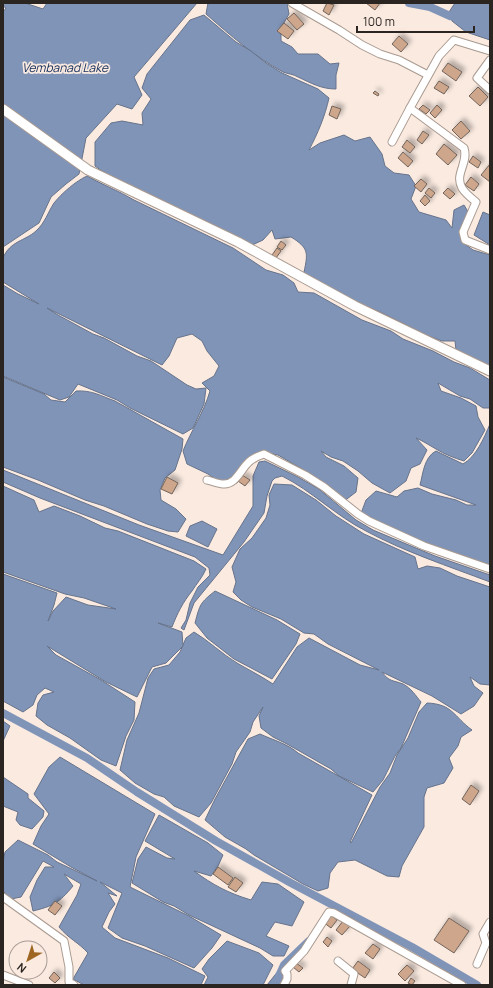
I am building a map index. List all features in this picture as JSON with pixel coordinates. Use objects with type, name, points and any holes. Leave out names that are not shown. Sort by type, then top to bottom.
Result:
[{"type":"street","points":[[292,3],[362,45],[380,54],[399,60],[428,75]]},
{"type":"street","points":[[392,142],[439,56],[454,40],[490,51]]},
{"type":"street","points":[[490,60],[477,78],[490,90]]},
{"type":"street","points":[[3,108],[83,166],[148,200],[238,242],[355,306],[490,371]]},
{"type":"street","points":[[410,108],[464,148],[466,154],[458,179],[462,189],[476,202],[463,232],[465,240],[490,250]]},
{"type":"street","points":[[207,480],[223,484],[236,479],[248,462],[257,456],[264,454],[305,475],[324,487],[369,521],[424,546],[490,569]]},
{"type":"street","points":[[3,897],[64,941],[69,967],[69,982],[74,985]]},
{"type":"street","points":[[284,985],[287,979],[287,974],[285,972],[304,951],[329,912],[334,913],[462,985]]},
{"type":"street","points":[[477,964],[486,943],[483,934],[490,922]]},
{"type":"street","points":[[338,961],[354,974],[351,985]]},
{"type":"street","points":[[3,975],[29,985]]},
{"type":"water","name":"Vembanad Lake","points":[[3,3],[25,3],[43,9],[47,3],[197,3],[134,77],[142,95],[132,109],[117,104],[86,138],[79,174],[51,197],[39,223],[3,247],[3,12],[6,8],[3,6]]},
{"type":"water","points":[[208,3],[287,3],[289,14],[281,28],[281,41],[292,47],[298,54],[318,54],[330,64],[339,63],[336,75],[336,89],[321,87],[294,75],[283,72],[263,60],[206,14]]},
{"type":"water","points":[[455,3],[490,3],[490,40],[466,32],[452,21],[449,12]]},
{"type":"water","points":[[204,15],[236,42],[251,51],[266,63],[282,73],[318,89],[329,98],[321,124],[309,150],[320,143],[344,135],[355,141],[370,137],[382,154],[385,166],[394,173],[409,175],[416,186],[411,199],[419,212],[446,220],[452,228],[454,210],[464,205],[470,215],[462,242],[473,250],[490,255],[490,366],[456,350],[455,341],[442,341],[426,335],[312,280],[304,272],[306,252],[301,244],[291,237],[275,239],[272,230],[263,240],[250,246],[112,178],[95,166],[95,142],[111,123],[122,121],[143,125],[142,113],[151,99],[142,88],[147,74],[190,20]]},
{"type":"water","points":[[87,176],[233,248],[266,270],[283,275],[294,283],[298,292],[314,293],[362,320],[391,331],[403,339],[470,368],[490,380],[490,408],[483,408],[470,399],[460,396],[438,383],[441,391],[461,398],[476,406],[478,417],[485,430],[472,453],[464,461],[439,451],[416,438],[427,450],[420,464],[411,468],[406,481],[390,493],[372,483],[343,461],[331,457],[321,451],[326,457],[344,466],[358,478],[356,492],[343,502],[332,488],[278,455],[267,453],[254,458],[237,483],[222,484],[208,474],[187,464],[183,451],[210,391],[202,383],[214,376],[219,366],[207,351],[202,341],[192,334],[177,338],[169,356],[162,365],[47,308],[93,334],[104,338],[137,356],[151,361],[187,385],[196,389],[206,388],[204,404],[193,428],[183,434],[117,400],[78,384],[69,397],[60,400],[3,376],[3,285],[39,304],[3,282],[2,260],[10,248],[39,228],[54,203],[61,195],[74,184]]},
{"type":"water","points":[[483,212],[490,215],[490,245],[474,235]]},
{"type":"water","points":[[3,377],[44,394],[51,400],[65,402],[76,391],[87,391],[96,394],[115,401],[183,439],[182,449],[175,470],[165,478],[160,490],[161,500],[176,509],[186,519],[178,532],[168,531],[147,524],[3,467]]},
{"type":"water","points":[[490,424],[490,569],[360,516],[366,500],[376,491],[397,497],[404,491],[418,488],[467,505],[476,505],[420,485],[426,461],[432,454],[436,451],[463,464],[476,452]]},
{"type":"water","points":[[265,461],[319,489],[356,520],[373,530],[435,556],[490,575],[490,582],[381,539],[355,525],[304,489],[282,476],[275,478],[272,481],[267,496],[264,513],[244,542],[194,603],[184,630],[181,628],[186,620],[190,603],[198,587],[210,575],[209,568],[195,557],[40,498],[3,482],[3,470],[139,525],[223,555],[253,506],[253,476],[259,462]]},
{"type":"water","points":[[274,484],[292,485],[364,534],[415,557],[418,569],[427,566],[440,568],[457,576],[490,587],[490,685],[480,684],[470,677],[474,686],[483,693],[474,706],[461,714],[432,696],[382,672],[389,679],[403,684],[413,692],[421,702],[401,748],[395,756],[383,780],[373,792],[339,776],[331,769],[273,737],[261,728],[259,716],[263,707],[253,722],[250,732],[236,752],[232,764],[211,803],[199,817],[174,806],[164,797],[154,794],[135,783],[120,770],[127,740],[139,713],[148,678],[154,669],[169,665],[180,652],[186,638],[194,632],[231,659],[273,684],[297,647],[309,638],[360,665],[379,670],[328,644],[314,634],[304,633],[281,619],[252,607],[241,600],[233,592],[236,582],[232,567],[240,549],[252,538],[266,518],[270,505],[269,495]]},
{"type":"water","points":[[3,486],[34,500],[39,512],[54,506],[105,528],[118,531],[194,561],[206,569],[183,604],[172,627],[158,623],[182,632],[183,646],[166,663],[152,667],[137,697],[106,682],[47,646],[56,655],[101,680],[135,702],[134,720],[126,736],[116,766],[101,760],[70,738],[47,725],[36,716],[38,703],[43,695],[54,692],[45,688],[37,695],[33,705],[23,712],[3,701],[3,574],[57,593],[48,621],[53,611],[66,597],[88,605],[116,609],[84,598],[65,594],[3,572]]},
{"type":"water","points":[[202,521],[217,529],[208,547],[186,536],[190,526]]},
{"type":"water","points":[[215,591],[277,620],[300,634],[296,644],[272,679],[234,659],[207,638],[195,623],[201,604]]},
{"type":"water","points":[[427,703],[436,704],[448,709],[472,730],[461,737],[458,746],[449,758],[453,768],[444,783],[427,788],[424,797],[424,827],[402,866],[399,877],[387,876],[355,860],[338,862],[330,873],[328,888],[318,891],[303,884],[225,837],[205,820],[248,739],[260,734],[290,747],[372,795],[350,842],[351,843],[380,787],[390,773],[397,755],[408,738],[419,712]]},
{"type":"water","points":[[3,721],[10,726],[3,741]]},
{"type":"water","points":[[60,757],[155,814],[136,857],[130,887],[189,916],[221,935],[212,948],[194,968],[145,946],[122,938],[108,928],[122,893],[100,882],[117,896],[108,893],[115,904],[109,912],[102,927],[115,938],[168,958],[205,976],[201,985],[84,985],[73,979],[88,953],[66,935],[59,927],[77,895],[81,884],[64,874],[73,886],[55,903],[33,911],[30,897],[37,880],[45,867],[54,867],[43,861],[21,897],[11,899],[3,891],[3,862],[5,852],[18,840],[48,855],[57,862],[97,881],[33,844],[41,826],[49,814],[34,794],[49,767]]},
{"type":"water","points":[[3,777],[28,794],[28,798],[44,811],[43,817],[32,829],[20,825],[16,820],[18,812],[3,806]]},
{"type":"water","points":[[159,815],[208,843],[223,855],[211,876],[194,871],[214,884],[251,900],[262,882],[278,884],[304,902],[292,926],[275,922],[266,936],[289,946],[284,956],[273,956],[260,948],[163,902],[132,883],[138,859],[146,847],[167,858],[175,859],[145,841]]},
{"type":"water","points":[[227,941],[259,953],[273,965],[263,985],[204,985],[208,977],[202,969],[209,959]]},
{"type":"water","points":[[279,970],[285,978],[281,985],[267,985]]},
{"type":"building","points":[[327,3],[334,5],[329,15],[323,11]]},
{"type":"building","points":[[366,3],[380,3],[375,10]]},
{"type":"building","points":[[294,13],[304,24],[297,30],[287,19]]},
{"type":"building","points":[[284,23],[294,31],[288,39],[277,31]]},
{"type":"building","points":[[399,36],[408,44],[401,52],[392,44]]},
{"type":"building","points":[[448,63],[462,72],[456,81],[442,71]]},
{"type":"building","points":[[439,81],[449,87],[444,94],[434,88]]},
{"type":"building","points":[[478,87],[488,97],[480,106],[469,96]]},
{"type":"building","points":[[375,91],[379,94],[378,96],[373,93]]},
{"type":"building","points":[[423,105],[430,110],[426,114],[419,109]]},
{"type":"building","points":[[437,105],[442,110],[435,118],[430,113]]},
{"type":"building","points":[[332,106],[341,109],[337,119],[329,115]]},
{"type":"building","points":[[461,121],[470,131],[461,139],[452,130]]},
{"type":"building","points":[[423,131],[429,135],[422,144],[417,140]]},
{"type":"building","points":[[407,140],[415,147],[410,153],[402,147]]},
{"type":"building","points":[[444,144],[457,155],[448,165],[436,154]]},
{"type":"building","points":[[403,152],[413,161],[408,167],[398,158]]},
{"type":"building","points":[[473,156],[481,162],[478,168],[469,162]]},
{"type":"building","points":[[490,164],[490,182],[481,175]]},
{"type":"building","points":[[471,177],[479,184],[474,191],[465,185]]},
{"type":"building","points":[[421,179],[427,184],[421,192],[414,186]]},
{"type":"building","points":[[429,188],[435,193],[431,198],[425,193]]},
{"type":"building","points":[[448,188],[455,194],[450,199],[443,193]]},
{"type":"building","points":[[425,195],[430,201],[425,206],[420,201]]},
{"type":"building","points":[[281,241],[286,245],[282,250],[277,247]]},
{"type":"building","points":[[277,248],[281,251],[276,258],[272,255]]},
{"type":"building","points":[[242,475],[250,480],[245,486],[238,481]]},
{"type":"building","points":[[167,477],[178,483],[172,494],[161,489]]},
{"type":"building","points":[[471,785],[479,791],[470,805],[462,799]]},
{"type":"building","points":[[218,867],[233,878],[228,885],[213,874]]},
{"type":"building","points":[[235,877],[243,883],[236,892],[228,887]]},
{"type":"building","points":[[55,901],[62,906],[55,915],[48,910]]},
{"type":"building","points":[[329,914],[337,920],[331,928],[323,922]]},
{"type":"building","points":[[449,918],[469,931],[454,953],[434,940]]},
{"type":"building","points":[[343,921],[350,926],[342,935],[336,930]]},
{"type":"building","points":[[327,937],[332,941],[328,947],[323,942]]},
{"type":"building","points":[[373,944],[380,949],[373,959],[365,953]]},
{"type":"building","points":[[358,961],[370,970],[365,978],[352,969]]},
{"type":"building","points":[[296,963],[303,968],[299,972],[293,967]]},
{"type":"building","points":[[407,965],[414,971],[405,981],[398,974]]},
{"type":"building","points":[[54,972],[60,978],[55,983],[49,978]]},
{"type":"building","points":[[411,978],[415,981],[412,985],[408,983]]},
{"type":"waterway","points":[[409,3],[430,7],[450,16]]},
{"type":"waterway","points":[[3,713],[87,758],[137,792],[216,841],[291,883],[412,947],[477,985]]},
{"type":"waterway","points":[[275,985],[284,965],[309,941]]}]
